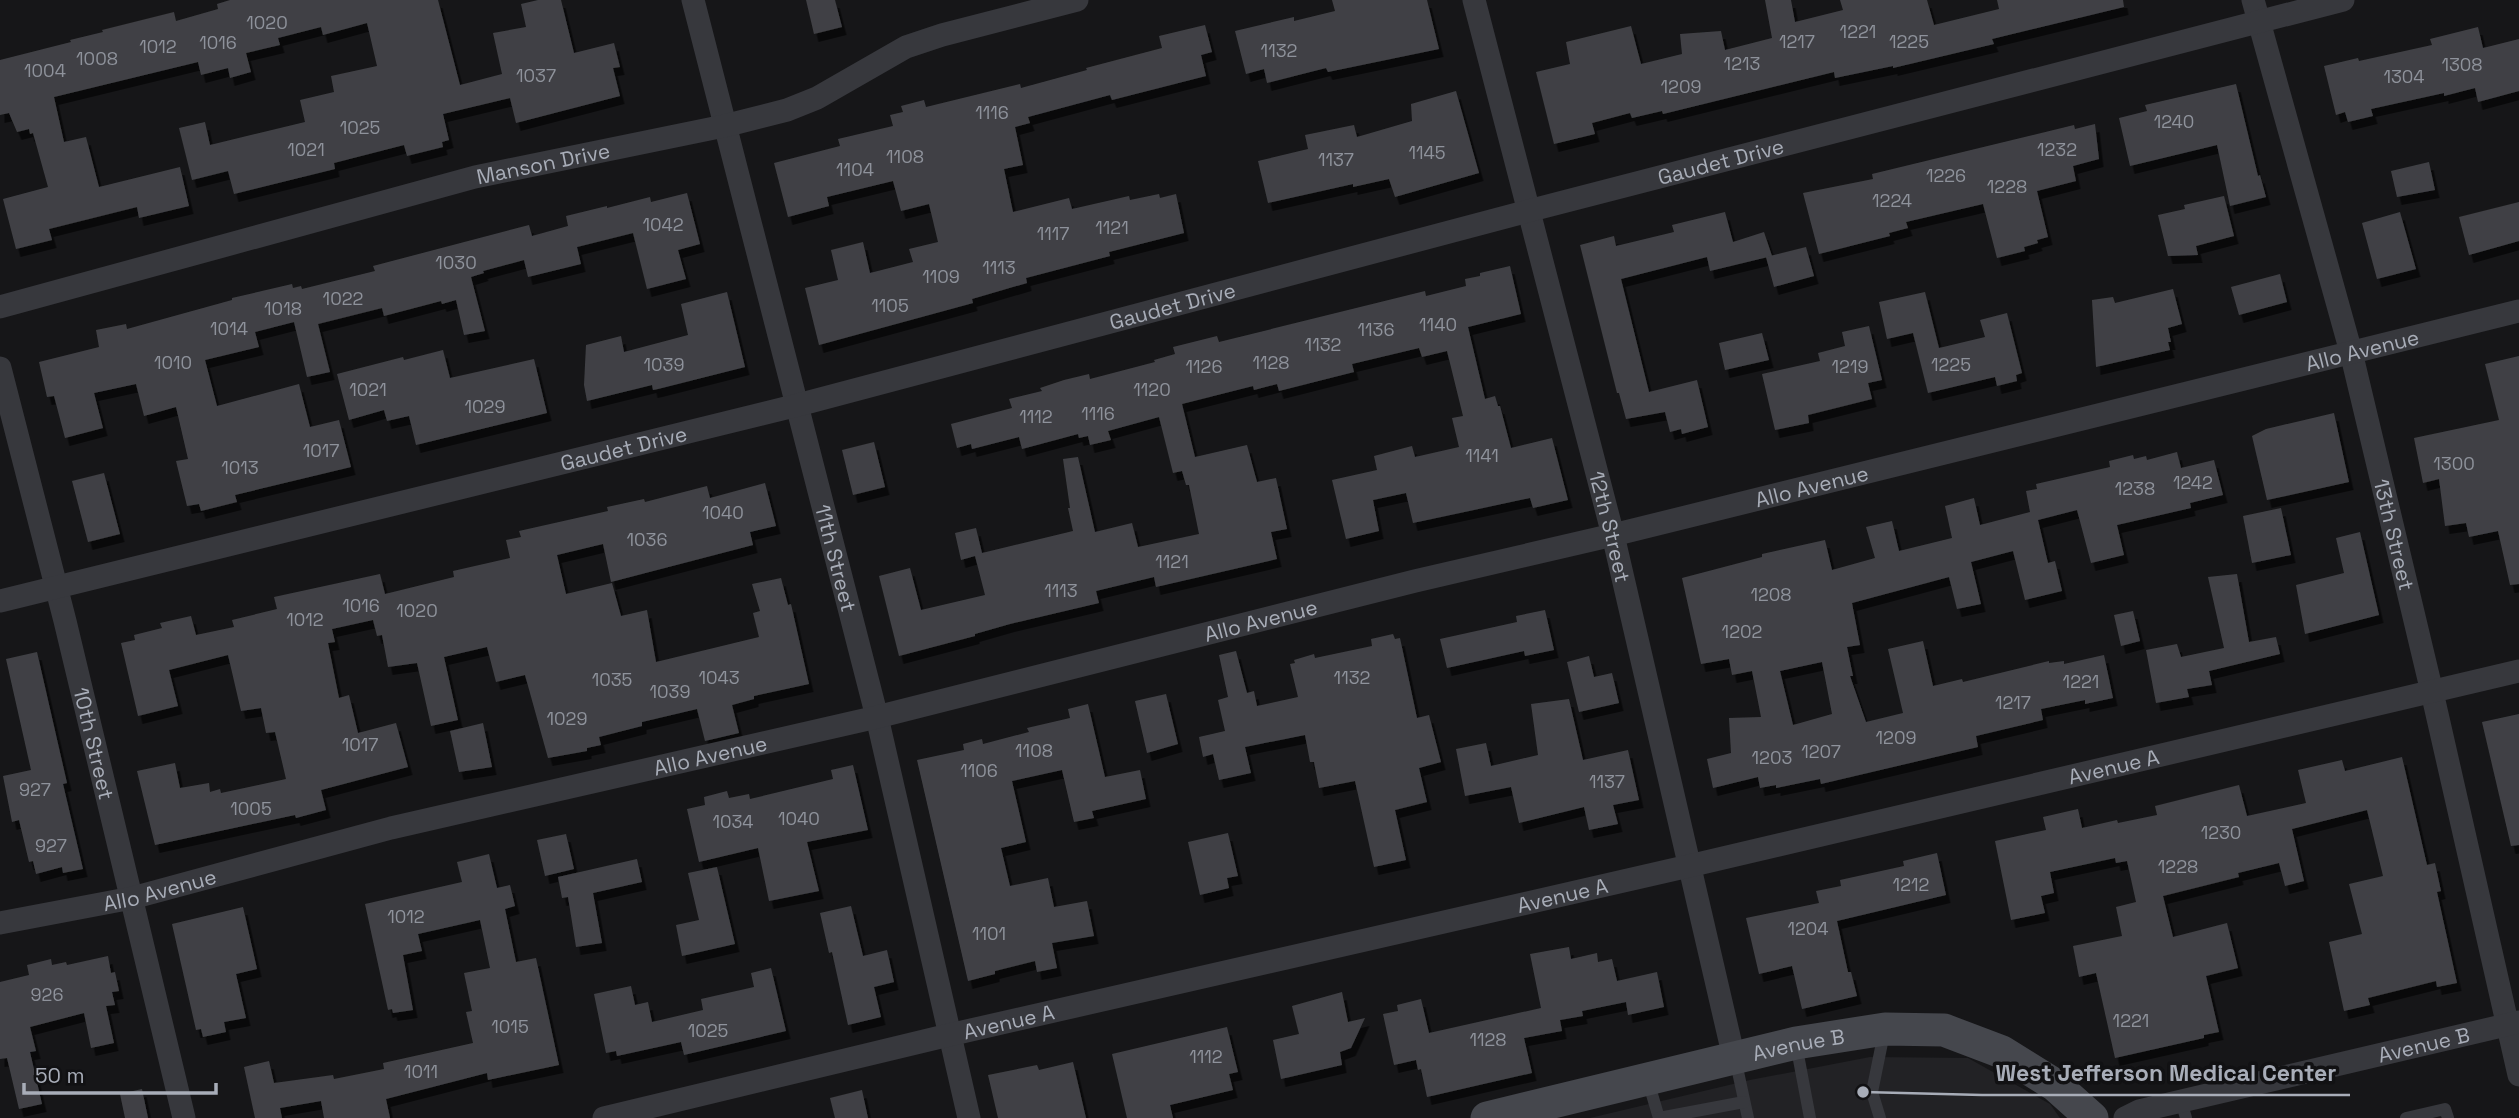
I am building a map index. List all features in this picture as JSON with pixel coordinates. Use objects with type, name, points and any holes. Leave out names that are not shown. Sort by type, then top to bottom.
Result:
[{"type":"street","name":"11th Street","points":[[693,0],[877,717],[969,1118]]},
{"type":"street","name":"Manson Drive","points":[[0,307],[475,177],[724,126],[787,110],[817,98],[906,47],[1077,0]]},
{"type":"street","name":"12th Street","points":[[1474,0],[1613,535],[1734,1058]]},
{"type":"street","name":"Gaudet Drive","points":[[0,601],[798,405],[1528,211],[2255,11],[2343,0]]},
{"type":"street","name":"13th Street","points":[[2255,11],[2351,352],[2513,1023],[2519,1075]]},
{"type":"street","name":"Allo Avenue","points":[[0,923],[132,898],[391,828],[877,717],[1415,581],[1613,535],[2519,311]]},
{"type":"street","name":"10th Street","points":[[0,368],[56,586],[184,1118]]},
{"type":"street","name":"Avenue A","points":[[604,1118],[948,1035],[1689,866],[2519,671]]},
{"type":"street","name":"Avenue B","points":[[2125,1118],[2139,1111],[2183,1109],[2513,1023]]},
{"type":"street","name":"Avenue B","points":[[1488,1118],[1530,1113],[1648,1078],[1796,1043],[1885,1029],[1944,1030],[2002,1052],[2055,1085],[2092,1118]]},
{"type":"lane","points":[[1880,1118],[1872,1092],[1885,1029]]},
{"type":"lane","points":[[1796,1043],[1810,1118]]},
{"type":"lane","points":[[1734,1058],[1748,1118]]},
{"type":"lane","points":[[1648,1078],[1659,1118],[1744,1102]]},
{"type":"lane","points":[[2406,1118],[2445,1109],[2448,1118]]},
{"type":"shaded area","points":[[1870,1057],[1968,1058],[2050,1104],[2060,1118],[1590,1118],[1750,1080]]},
{"type":"building","points":[[230,0],[438,0],[460,85],[502,74],[493,33],[526,27],[521,4],[538,0],[561,0],[574,53],[614,43],[620,67],[613,68],[620,96],[516,123],[510,98],[443,114],[449,140],[442,142],[443,147],[407,156],[404,145],[334,163],[335,169],[234,194],[228,171],[192,180],[179,128],[205,122],[210,145],[305,122],[300,100],[334,92],[331,76],[377,66],[367,23],[323,35],[321,27],[278,38],[280,45],[246,53],[251,72],[230,78],[228,68],[201,75],[198,62],[54,97],[64,142],[86,137],[99,187],[180,167],[189,206],[139,218],[137,207],[49,229],[52,240],[16,249],[3,199],[48,187],[33,133],[30,134],[29,129],[17,132],[9,113],[0,115],[0,60],[174,12],[176,21],[218,9],[217,4]]},
{"type":"building","points":[[806,0],[835,0],[842,27],[814,34]]},
{"type":"building","points":[[1332,0],[1427,0],[1439,49],[1328,72],[1326,68],[1267,83],[1264,69],[1246,74],[1235,31],[1294,17],[1294,21],[1335,11]]},
{"type":"building","points":[[1765,0],[1791,0],[1795,22],[1843,10],[1840,0],[1927,0],[1934,25],[1999,9],[1997,0],[2123,0],[2124,7],[1992,39],[1994,44],[1893,68],[1835,78],[1834,72],[1663,114],[1662,111],[1632,118],[1630,113],[1592,123],[1595,134],[1554,144],[1536,72],[1570,64],[1566,42],[1631,26],[1641,64],[1682,54],[1680,34],[1721,31],[1725,50],[1772,38]]},
{"type":"building","points":[[1205,25],[1212,52],[1201,55],[1206,76],[1112,100],[1110,95],[1028,117],[1030,123],[1015,127],[1023,165],[1004,169],[1013,212],[1069,198],[1072,209],[1129,196],[1130,200],[1159,194],[1160,198],[1176,194],[1184,233],[1109,252],[1110,256],[1026,278],[1027,283],[972,299],[973,303],[819,345],[805,288],[838,280],[831,250],[863,242],[870,273],[913,262],[909,249],[938,242],[929,204],[901,211],[893,181],[827,197],[829,206],[788,217],[774,163],[840,146],[838,139],[893,126],[890,115],[903,112],[901,106],[924,100],[926,107],[1020,84],[1021,88],[1162,48],[1159,36]]},
{"type":"building","points":[[2478,27],[2483,48],[2519,39],[2519,91],[2478,102],[2475,88],[2371,109],[2373,116],[2348,122],[2345,112],[2336,115],[2324,66],[2432,45],[2430,39]]},
{"type":"building","points":[[2236,84],[2258,176],[2260,175],[2266,197],[2230,206],[2217,145],[2130,166],[2119,118],[2147,111],[2145,105]]},
{"type":"building","points":[[1456,91],[1479,173],[1395,197],[1389,179],[1268,203],[1258,161],[1308,149],[1305,135],[1354,125],[1357,137],[1412,121],[1411,104]]},
{"type":"building","points":[[2095,124],[2099,159],[2073,166],[2076,181],[2037,191],[2048,237],[2024,247],[2025,251],[1997,258],[1983,204],[1906,222],[1908,228],[1889,233],[1890,236],[1819,254],[1803,193],[1873,179],[1872,174],[2074,125],[2075,129]]},
{"type":"building","points":[[2429,162],[2435,190],[2397,197],[2391,171]]},
{"type":"building","points":[[687,193],[700,244],[678,250],[686,279],[647,289],[633,233],[577,247],[581,264],[528,277],[524,260],[471,277],[485,331],[464,335],[456,300],[442,304],[441,301],[384,316],[382,308],[318,324],[330,372],[307,377],[294,322],[255,332],[259,347],[205,360],[217,406],[299,384],[310,427],[339,420],[351,467],[235,495],[237,502],[201,511],[199,504],[187,506],[176,461],[188,459],[176,407],[144,416],[136,384],[94,393],[103,428],[65,438],[54,396],[47,397],[39,362],[99,347],[96,330],[126,324],[127,329],[232,298],[292,284],[293,288],[301,286],[302,289],[375,271],[373,266],[529,225],[532,236],[568,226],[566,216],[650,197],[651,202]]},
{"type":"building","points":[[2224,196],[2234,236],[2196,246],[2198,255],[2168,256],[2158,215],[2185,209],[2184,205]]},
{"type":"building","points":[[2519,202],[2519,241],[2469,255],[2459,217]]},
{"type":"building","points":[[1725,212],[1733,242],[1764,232],[1772,256],[1710,271],[1707,257],[1621,279],[1649,392],[1697,380],[1708,427],[1682,434],[1681,429],[1670,432],[1665,412],[1626,419],[1580,245],[1614,236],[1616,246],[1674,232],[1672,225]]},
{"type":"building","points":[[2400,212],[2416,269],[2377,279],[2362,223]]},
{"type":"building","points":[[1806,247],[1814,276],[1774,287],[1766,257]]},
{"type":"building","points":[[1510,266],[1521,314],[1468,327],[1485,399],[1495,396],[1511,448],[1552,438],[1568,500],[1533,508],[1530,498],[1413,523],[1406,493],[1373,500],[1379,531],[1346,539],[1332,480],[1377,470],[1374,456],[1412,446],[1415,457],[1459,447],[1452,418],[1463,416],[1447,351],[1422,357],[1419,348],[1352,364],[1354,372],[1279,391],[1277,384],[1254,390],[1253,386],[1182,404],[1195,457],[1247,445],[1257,482],[1276,478],[1287,529],[1271,532],[1277,559],[1156,587],[1154,577],[1096,591],[1099,603],[1010,624],[899,656],[879,576],[910,568],[921,610],[985,595],[975,556],[961,560],[955,533],[976,528],[982,553],[1073,531],[1063,459],[1078,457],[1095,532],[1132,523],[1138,547],[1199,534],[1189,485],[1186,485],[1182,471],[1173,473],[1159,417],[1108,431],[1111,440],[1090,445],[1088,436],[1079,438],[1078,434],[1022,449],[1019,437],[972,449],[971,444],[957,448],[951,424],[1012,408],[1009,399],[1042,391],[1040,388],[1064,380],[1089,374],[1090,379],[1155,362],[1154,360],[1175,354],[1173,347],[1217,336],[1219,342],[1425,291],[1426,296],[1466,286],[1465,279]]},
{"type":"building","points":[[2280,274],[2287,302],[2239,315],[2231,287]]},
{"type":"building","points":[[2173,289],[2182,324],[2168,328],[2170,350],[2096,367],[2092,300],[2113,297],[2115,303]]},
{"type":"building","points":[[727,292],[745,367],[658,389],[653,390],[652,385],[587,401],[584,385],[586,345],[621,336],[624,352],[688,335],[681,304]]},
{"type":"building","points":[[1925,292],[1939,348],[1985,337],[1980,320],[2007,313],[2022,373],[2016,375],[2017,381],[1997,386],[1995,377],[1928,393],[1913,333],[1887,339],[1879,302]]},
{"type":"building","points":[[1869,326],[1882,380],[1868,383],[1872,399],[1808,415],[1809,423],[1775,430],[1762,374],[1820,361],[1818,353],[1845,346],[1842,332]]},
{"type":"building","points":[[1762,333],[1769,360],[1725,370],[1719,343]]},
{"type":"building","points":[[443,350],[450,378],[534,359],[547,413],[416,445],[409,416],[387,421],[384,410],[349,420],[337,374]]},
{"type":"building","points":[[2519,356],[2519,584],[2510,585],[2498,531],[2469,537],[2466,523],[2445,526],[2439,479],[2423,483],[2414,438],[2499,420],[2485,364]]},
{"type":"building","points":[[2334,413],[2349,482],[2267,500],[2252,436],[2266,429]]},
{"type":"building","points":[[874,442],[885,487],[853,495],[842,450]]},
{"type":"building","points":[[2177,452],[2181,468],[2214,460],[2223,495],[2190,503],[2191,508],[2117,525],[2124,555],[2091,563],[2077,510],[2038,520],[2048,563],[2055,561],[2062,591],[2025,600],[2013,551],[1971,562],[1981,604],[1957,609],[1949,577],[1852,603],[1860,645],[1847,647],[1853,676],[1850,676],[1866,722],[1903,713],[1888,649],[1923,641],[1933,686],[1962,679],[1963,682],[2049,661],[2064,661],[2064,664],[2104,655],[2113,698],[2085,704],[2085,700],[2041,709],[2043,720],[1976,736],[1978,747],[1821,784],[1820,779],[1776,788],[1776,785],[1760,788],[1758,777],[1713,788],[1707,759],[1731,753],[1729,718],[1761,717],[1752,671],[1732,675],[1729,659],[1701,664],[1682,578],[1762,557],[1762,554],[1825,540],[1832,570],[1875,558],[1866,527],[1892,521],[1899,551],[1952,538],[1945,506],[1974,498],[1980,525],[2030,512],[2026,491],[2037,489],[2036,484],[2110,467],[2109,461],[2133,455],[2134,459],[2146,456],[2147,460]],"holes":[[[1822,662],[1832,714],[1793,725],[1780,671]]]},
{"type":"building","points":[[104,473],[120,534],[88,542],[72,481]]},
{"type":"building","points":[[765,483],[776,526],[750,532],[753,545],[611,582],[603,544],[557,555],[566,594],[612,583],[621,616],[647,610],[656,662],[759,637],[753,613],[760,611],[752,584],[781,578],[788,605],[791,604],[809,684],[754,696],[754,699],[732,705],[739,733],[705,741],[697,709],[642,722],[642,726],[599,737],[601,745],[587,748],[587,751],[548,758],[525,675],[496,682],[487,647],[444,657],[458,720],[431,726],[417,663],[388,667],[382,635],[377,636],[373,620],[332,629],[335,642],[328,643],[339,698],[349,695],[358,733],[396,723],[408,767],[321,790],[326,810],[155,845],[137,771],[175,763],[180,788],[209,783],[210,792],[220,789],[221,793],[286,779],[275,732],[266,733],[261,708],[241,711],[228,655],[169,670],[178,706],[138,716],[121,643],[135,640],[134,635],[162,628],[160,623],[191,616],[196,635],[234,627],[232,620],[277,609],[274,597],[380,574],[385,594],[454,577],[453,571],[510,558],[506,540],[521,537],[519,531],[608,511],[607,507],[644,499],[645,502],[707,486],[710,498]]},
{"type":"building","points":[[2281,508],[2291,555],[2252,563],[2243,516]]},
{"type":"building","points":[[2360,532],[2379,615],[2305,634],[2296,585],[2344,573],[2336,538]]},
{"type":"building","points":[[2237,574],[2249,642],[2276,637],[2280,654],[2209,671],[2212,685],[2187,689],[2189,697],[2156,703],[2146,650],[2177,644],[2181,657],[2224,648],[2208,577]]},
{"type":"building","points":[[1545,610],[1554,650],[1525,656],[1524,651],[1447,668],[1440,639],[1517,622],[1516,616]]},
{"type":"building","points":[[2133,611],[2140,641],[2121,646],[2114,615]]},
{"type":"building","points":[[1393,634],[1395,639],[1400,638],[1417,718],[1429,715],[1441,762],[1419,768],[1427,802],[1395,810],[1406,860],[1374,867],[1355,781],[1319,788],[1305,735],[1245,747],[1251,773],[1219,780],[1213,754],[1203,757],[1199,737],[1225,731],[1218,700],[1228,697],[1219,655],[1236,651],[1247,693],[1254,691],[1257,706],[1298,697],[1290,664],[1295,663],[1294,660],[1314,654],[1315,658],[1372,646],[1371,639]]},
{"type":"building","points":[[37,652],[67,783],[63,784],[83,869],[63,873],[62,867],[36,874],[33,861],[29,862],[19,820],[12,822],[3,776],[31,770],[6,659]]},
{"type":"building","points":[[1589,656],[1594,677],[1612,673],[1619,703],[1579,712],[1567,662]]},
{"type":"building","points":[[1166,694],[1178,744],[1147,753],[1135,701]]},
{"type":"building","points":[[1569,699],[1583,760],[1628,750],[1639,800],[1613,805],[1618,824],[1589,830],[1584,807],[1519,823],[1511,787],[1465,796],[1456,749],[1486,743],[1491,766],[1538,755],[1531,704]]},
{"type":"building","points":[[1088,704],[1105,777],[1140,770],[1146,799],[1092,811],[1094,818],[1074,822],[1062,770],[1012,781],[1026,842],[1001,848],[1010,886],[1048,878],[1054,907],[1087,901],[1094,936],[1052,943],[1057,968],[1037,972],[1035,961],[968,981],[917,760],[964,750],[963,744],[982,739],[983,744],[1029,732],[1027,728],[1070,718],[1068,709]]},
{"type":"building","points":[[2519,714],[2519,845],[2511,846],[2482,722]]},
{"type":"building","points":[[483,723],[492,767],[459,772],[450,731]]},
{"type":"building","points":[[2402,757],[2427,865],[2435,863],[2441,891],[2437,892],[2457,983],[2437,987],[2436,981],[2368,998],[2370,1005],[2344,1011],[2329,942],[2362,934],[2349,884],[2383,876],[2367,810],[2292,829],[2304,881],[2285,886],[2279,863],[2238,873],[2239,877],[2163,896],[2173,937],[2227,923],[2238,968],[2206,976],[2219,1032],[2204,1035],[2204,1038],[2115,1058],[2096,973],[2079,977],[2073,946],[2122,936],[2116,907],[2136,902],[2127,861],[2116,863],[2115,858],[2050,872],[2054,893],[2041,896],[2045,913],[2011,920],[1995,841],[2046,830],[2043,817],[2078,809],[2082,828],[2117,820],[2118,823],[2157,815],[2155,806],[2239,785],[2247,816],[2306,803],[2298,770],[2342,760],[2345,771]]},
{"type":"building","points":[[853,765],[868,830],[807,842],[819,891],[769,901],[758,848],[699,862],[687,809],[705,805],[704,797],[727,791],[729,798],[749,794],[750,799],[833,779],[831,770]]},
{"type":"building","points":[[1228,833],[1238,876],[1227,878],[1229,888],[1200,895],[1188,842]]},
{"type":"building","points":[[566,834],[574,869],[545,876],[537,840]]},
{"type":"building","points":[[1937,853],[1946,895],[1837,921],[1848,972],[1851,972],[1857,996],[1802,1009],[1792,966],[1759,974],[1746,918],[1819,903],[1816,891],[1841,886],[1840,880],[1904,866],[1903,861]]},
{"type":"building","points":[[489,854],[497,888],[510,885],[515,906],[505,909],[516,962],[536,958],[559,1065],[488,1080],[487,1073],[386,1099],[390,1118],[324,1118],[321,1101],[280,1108],[282,1118],[255,1118],[244,1067],[269,1061],[274,1083],[333,1075],[334,1079],[384,1069],[383,1063],[473,1043],[466,1012],[472,1011],[464,973],[490,968],[480,920],[418,934],[422,951],[403,955],[413,1010],[393,1013],[392,1009],[388,1010],[365,904],[462,882],[457,862]]},
{"type":"building","points":[[637,859],[642,882],[593,893],[602,943],[576,947],[568,897],[562,898],[558,877]]},
{"type":"building","points":[[717,867],[735,944],[682,956],[676,925],[699,920],[688,873]]},
{"type":"building","points":[[851,906],[863,956],[887,950],[894,982],[874,987],[881,1017],[848,1025],[832,952],[829,953],[820,913]]},
{"type":"building","points":[[243,907],[257,969],[236,974],[246,1018],[224,1022],[226,1032],[203,1037],[201,1029],[196,1030],[172,924]]},
{"type":"building","points":[[1569,947],[1571,959],[1597,953],[1598,962],[1612,959],[1617,981],[1657,972],[1664,1007],[1628,1015],[1626,1002],[1582,1011],[1583,1016],[1560,1020],[1562,1031],[1524,1038],[1532,1073],[1427,1097],[1421,1069],[1418,1070],[1416,1060],[1394,1065],[1383,1014],[1398,1011],[1397,1005],[1421,999],[1429,1033],[1541,1008],[1530,954]]},
{"type":"building","points":[[108,956],[111,973],[115,972],[119,991],[112,992],[115,1005],[106,1006],[114,1043],[91,1048],[84,1013],[30,1027],[36,1051],[30,1052],[42,1104],[19,1109],[7,1058],[0,1059],[0,982],[29,975],[27,965],[51,959],[52,965],[66,962],[67,965]]},
{"type":"building","points":[[771,968],[786,1031],[684,1055],[681,1042],[617,1056],[616,1051],[606,1053],[594,994],[631,986],[635,1005],[648,1002],[652,1022],[703,1010],[701,999],[754,987],[751,973]]},
{"type":"building","points":[[1342,992],[1348,1022],[1365,1018],[1351,1048],[1340,1052],[1342,1065],[1281,1079],[1273,1040],[1299,1034],[1292,1006]]},
{"type":"building","points":[[1227,1027],[1238,1072],[1229,1074],[1233,1090],[1170,1105],[1173,1118],[1127,1118],[1112,1054]]},
{"type":"building","points":[[1073,1062],[1086,1118],[998,1118],[988,1075],[1037,1065],[1039,1070]]},
{"type":"building","points":[[142,1089],[148,1118],[125,1118],[120,1094]]},
{"type":"building","points":[[862,1090],[868,1118],[835,1118],[830,1098]]},
{"type":"place","name":"West Jefferson Medical Center","points":[[1863,1092]]}]
